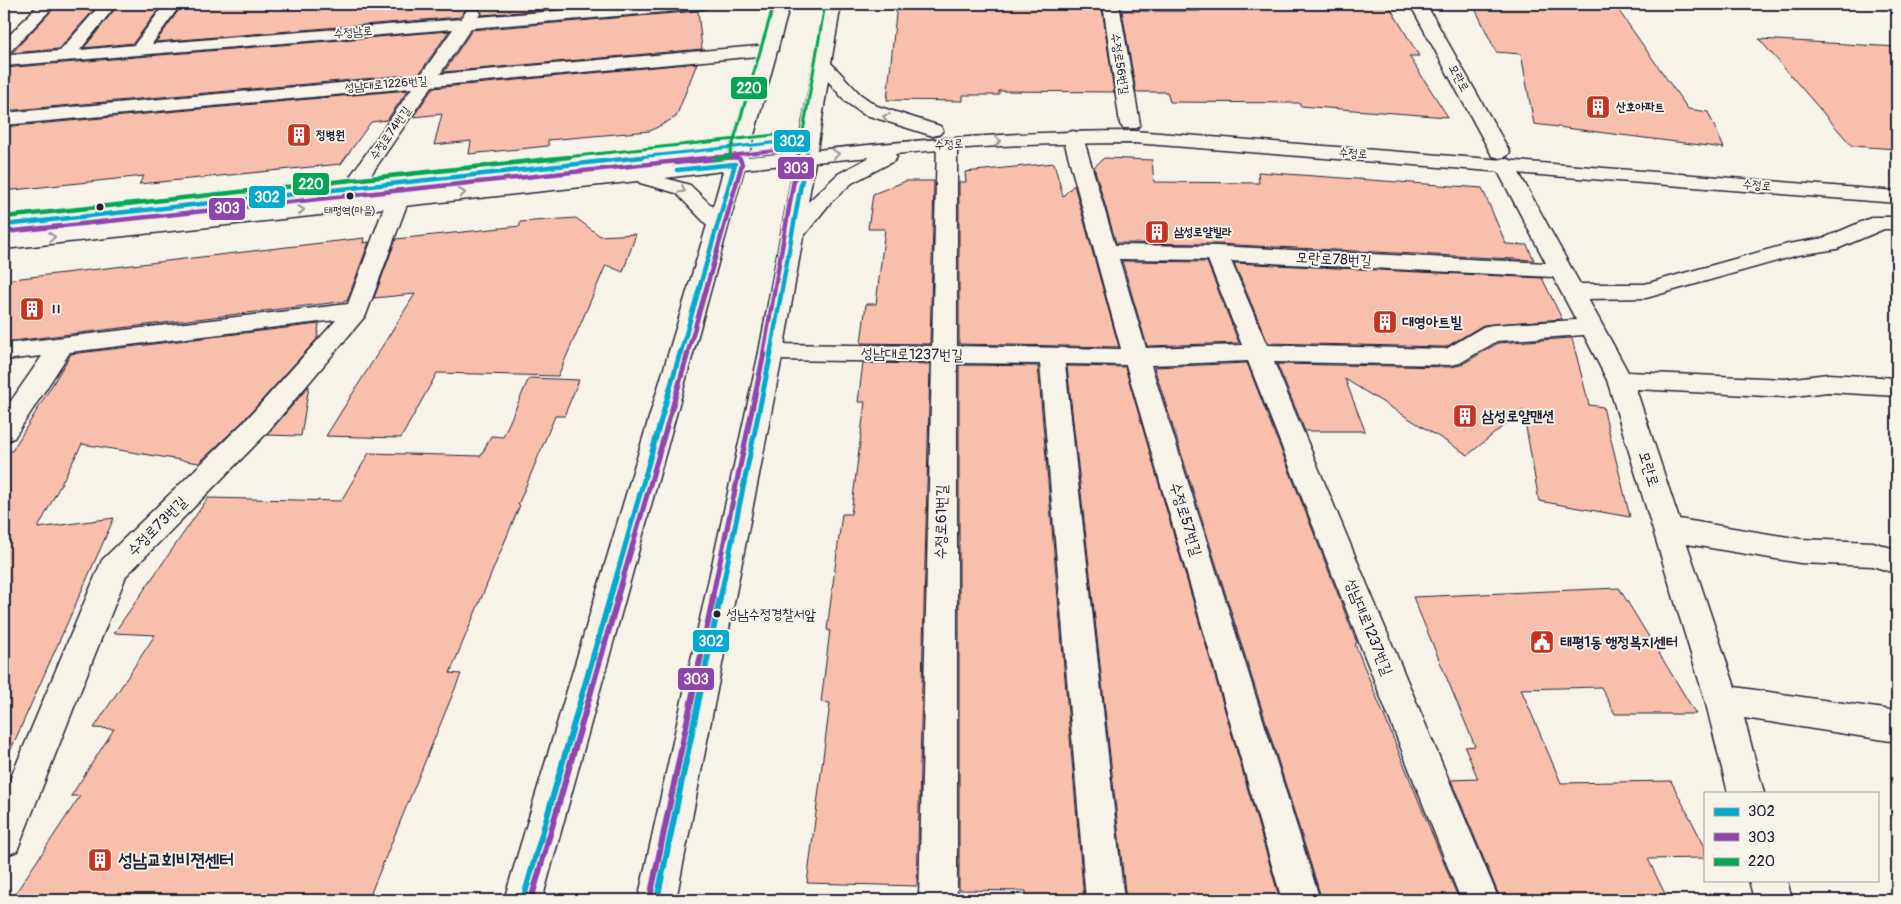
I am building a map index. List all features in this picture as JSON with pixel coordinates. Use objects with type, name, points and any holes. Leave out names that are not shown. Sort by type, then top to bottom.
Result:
[{"type":"main road","points":[[4,52],[48,4]]},
{"type":"main road","points":[[65,56],[109,4]]},
{"type":"main road","points":[[139,50],[173,4]]},
{"type":"main road","name":"수정로74번길","points":[[352,188],[464,23],[480,4]]},
{"type":"main road","name":"수정남로","points":[[4,61],[464,23],[606,8],[702,4]]},
{"type":"main road","points":[[524,900],[782,4]]},
{"type":"main road","points":[[657,900],[771,352],[833,4]]},
{"type":"main road","name":"수정로56번길","points":[[1111,4],[1130,124]]},
{"type":"main road","name":"모란로","points":[[1418,4],[1620,380],[1722,700],[1746,792]]},
{"type":"main road","name":"성남대로1226번길","points":[[4,119],[769,50]]},
{"type":"main road","points":[[822,63],[853,98],[870,110],[934,140]]},
{"type":"main road","name":"수정로","points":[[934,140],[1054,123],[1130,124],[1897,197]]},
{"type":"main road","name":"수정로","points":[[4,225],[352,188],[808,148],[934,140],[1073,137],[1134,137],[1502,158],[1897,185]]},
{"type":"main road","name":"수정로57번길","points":[[1073,137],[1136,357],[1301,900]]},
{"type":"main road","points":[[793,234],[830,189],[855,171],[877,160],[934,140]]},
{"type":"main road","name":"수정로61번길","points":[[934,140],[943,354],[938,900]]},
{"type":"main road","name":"수정로","points":[[4,242],[619,176],[738,155]]},
{"type":"main road","points":[[619,176],[657,180],[683,189],[718,224]]},
{"type":"main road","name":"수정로73번길","points":[[4,838],[15,788],[113,569],[255,428],[358,310],[398,200]]},
{"type":"main road","name":"모란로78번길","points":[[1106,252],[1217,254],[1567,281],[1605,293],[1646,291],[1796,249],[1829,244],[1881,222],[1897,222]]},
{"type":"main road","name":"성남대로1237번길","points":[[1217,254],[1480,900]]},
{"type":"main road","points":[[4,352],[358,310]]},
{"type":"main road","name":"성남대로1237번길","points":[[771,352],[1136,357],[1257,353],[1451,357],[1492,333],[1592,328]]},
{"type":"main road","points":[[4,431],[63,344]]},
{"type":"main road","points":[[1052,356],[1105,900]]},
{"type":"main road","points":[[1620,380],[1785,388],[1828,384],[1897,387]]},
{"type":"main road","points":[[1668,529],[1800,551],[1873,554],[1897,562]]},
{"type":"main road","points":[[1722,700],[1897,727]]},
{"type":"main road","points":[[1768,882],[1773,900]]},
{"type":"building","points":[[99,4],[59,49],[12,53],[56,6]]},
{"type":"building","points":[[119,4],[163,4],[133,43],[84,48]]},
{"type":"building","points":[[183,4],[595,4],[594,6],[482,15],[479,8],[467,8],[460,17],[156,42]]},
{"type":"building","points":[[897,4],[1093,4],[1102,8],[1114,92],[999,91],[999,95],[963,95],[963,101],[887,100]]},
{"type":"building","points":[[1198,4],[1388,4],[1419,56],[1409,56],[1448,117],[1300,106],[1299,103],[1170,102],[1167,92],[1136,92],[1122,11],[1200,11]]},
{"type":"building","points":[[1473,4],[1614,4],[1688,109],[1708,112],[1724,148],[1534,124],[1521,54],[1496,52]]},
{"type":"building","points":[[698,11],[702,49],[444,72],[472,30]]},
{"type":"building","points":[[449,31],[419,74],[4,111],[4,68]]},
{"type":"building","points":[[1759,39],[1897,47],[1897,149],[1852,146]]},
{"type":"building","points":[[697,63],[676,117],[650,131],[548,140],[548,146],[469,154],[471,141],[434,145],[442,114],[413,117],[433,88]]},
{"type":"building","points":[[408,90],[387,120],[371,122],[341,164],[139,184],[144,176],[4,191],[4,127]]},
{"type":"building","points":[[1104,158],[1152,160],[1154,182],[1259,183],[1258,172],[1482,188],[1506,244],[1527,245],[1534,260],[1217,244],[1116,243],[1094,167]]},
{"type":"building","points":[[1054,163],[1063,196],[1074,185],[1119,347],[959,344],[959,182],[966,182],[965,172]]},
{"type":"building","points":[[906,181],[934,181],[930,344],[861,343],[866,304],[876,304],[885,229],[868,229],[873,194]]},
{"type":"building","points":[[576,218],[600,236],[636,234],[623,272],[606,265],[558,376],[437,373],[401,438],[326,436],[415,294],[374,298],[396,239],[520,226],[520,222]]},
{"type":"building","points":[[364,238],[363,243],[369,242],[347,301],[4,342],[4,280]]},
{"type":"building","points":[[1122,261],[1207,262],[1239,343],[1147,346]]},
{"type":"building","points":[[1234,263],[1542,278],[1562,319],[1483,325],[1446,347],[1268,343]]},
{"type":"building","points":[[319,324],[317,339],[244,420],[199,463],[82,444],[38,528],[114,518],[4,765],[4,452],[12,451],[71,354]]},
{"type":"building","points":[[1572,338],[1589,405],[1603,407],[1630,517],[1539,501],[1523,410],[1468,455],[1345,379],[1365,431],[1305,431],[1277,364],[1451,367],[1461,365],[1498,343]]},
{"type":"building","points":[[863,363],[930,364],[917,886],[807,883],[830,703],[821,702],[830,630],[827,630],[842,514],[851,514],[865,402],[858,402]]},
{"type":"building","points":[[1247,363],[1357,643],[1355,644],[1459,900],[1322,900],[1154,367]]},
{"type":"building","points":[[959,365],[1038,366],[1084,900],[1026,900],[1026,891],[959,890]]},
{"type":"building","points":[[1067,366],[1125,367],[1280,900],[1126,900]]},
{"type":"building","points":[[529,378],[579,380],[564,416],[555,416],[518,505],[520,505],[450,673],[461,674],[368,900],[11,900],[80,796],[71,796],[114,729],[94,728],[155,635],[114,633],[208,498],[341,501],[369,453],[481,456],[491,436],[503,437]]},
{"type":"building","points":[[309,386],[301,436],[267,435]]},
{"type":"building","points":[[1619,588],[1696,714],[1615,714],[1601,687],[1521,689],[1561,783],[1671,781],[1704,845],[1704,858],[1648,859],[1668,900],[1624,900],[1622,897],[1500,898],[1451,780],[1478,779],[1465,747],[1475,746],[1413,597]]},
{"type":"transit line","name":"220","points":[[714,159],[729,157],[774,4]]},
{"type":"transit line","name":"220","points":[[4,217],[803,132],[825,4]]},
{"type":"transit line","name":"302","points":[[4,225],[809,139],[771,352],[657,900]]},
{"type":"transit line","name":"303","points":[[5,232],[800,148],[764,351],[650,898]]},
{"type":"transit line","name":"303","points":[[531,900],[742,164],[740,159],[735,157],[676,163]]},
{"type":"transit line","name":"302","points":[[523,900],[735,164],[677,170]]},
{"type":"place","name":"산호아파트","points":[[1598,107]]},
{"type":"place","name":"정병원","points":[[299,135]]},
{"type":"place","name":"태평역(마을)","points":[[350,196]]},
{"type":"place","name":"삼성로얄빌라","points":[[1157,232]]},
{"type":"place","name":"Ⅱ","points":[[32,309]]},
{"type":"place","name":"대영아트빌","points":[[1385,322]]},
{"type":"place","name":"삼성로얄맨션","points":[[1465,416]]},
{"type":"place","name":"성남수정경찰서앞","points":[[717,614]]},
{"type":"place","name":"태평1동 행정복지센터","points":[[1542,642]]},
{"type":"place","name":"성남교회비젼센터","points":[[100,860]]}]
